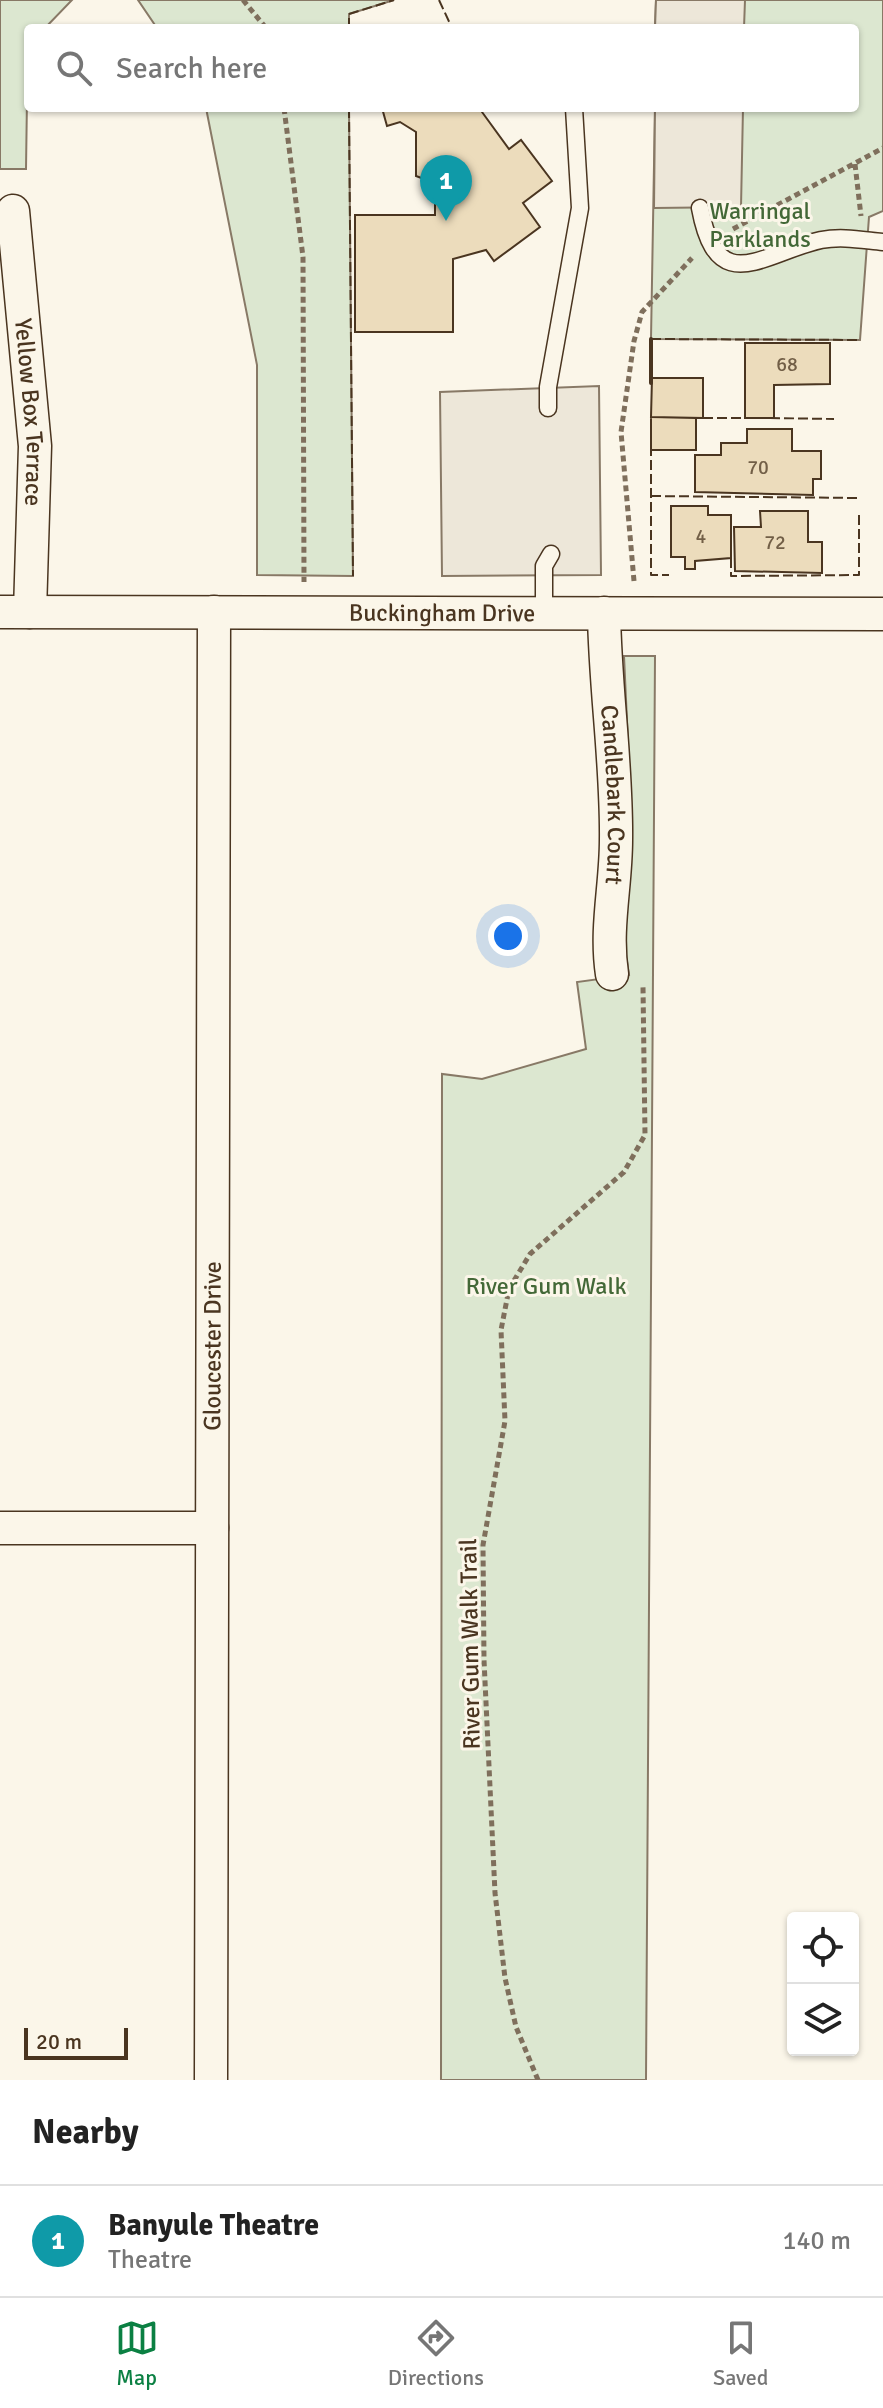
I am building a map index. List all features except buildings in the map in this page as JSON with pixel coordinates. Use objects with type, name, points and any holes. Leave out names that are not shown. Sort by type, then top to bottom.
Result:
[{"type":"street","name":"Yellow Box Terrace","points":[[13,211],[35,446],[15,612]]},
{"type":"street","name":"Buckingham Drive","points":[[15,612],[883,614]]},
{"type":"street","name":"Gloucester Drive","points":[[211,2080],[214,612]]},
{"type":"street","name":"Candlebark Court","points":[[604,613],[616,814],[615,866],[607,923],[627,977]]},
{"type":"street","points":[[0,1528],[212,1528]]},
{"type":"lane","points":[[548,408],[548,387],[580,208],[574,112]]},
{"type":"lane","points":[[700,208],[708,242],[720,257],[740,265],[757,263],[828,239],[883,242]]},
{"type":"lane","points":[[544,613],[544,566],[551,554]]},
{"type":"path","points":[[243,0],[263,24]]},
{"type":"path","points":[[285,112],[303,257],[304,582]]},
{"type":"path","points":[[635,591],[621,432],[634,341],[642,312],[708,242],[883,148]]},
{"type":"path","points":[[855,164],[862,221]]},
{"type":"path","name":"River Gum Walk Trail","points":[[538,2080],[516,2027],[505,1978],[494,1878],[484,1660],[483,1545],[505,1421],[501,1330],[509,1289],[530,1254],[624,1172],[645,1135],[627,977]]},
{"type":"green space","points":[[0,0],[72,0],[49,24],[24,24],[26,169],[0,169]]},
{"type":"green space","points":[[138,0],[394,0],[349,14],[349,24],[154,24]]},
{"type":"green space","name":"Warringal Parklands","points":[[656,0],[883,0],[883,211],[869,217],[860,340],[651,339],[655,112],[859,112],[859,24],[655,24]]},
{"type":"green space","points":[[207,112],[349,112],[353,576],[257,575],[257,365]]},
{"type":"green space","name":"River Gum Walk","points":[[624,656],[655,656],[646,2080],[441,2080],[442,1074],[482,1079],[586,1049],[577,982],[629,975],[624,941],[632,829]]},
{"type":"shaded area","points":[[656,0],[745,0],[744,24],[655,24]]},
{"type":"shaded area","points":[[655,112],[743,112],[741,207],[654,208]]},
{"type":"shaded area","points":[[599,386],[601,575],[442,576],[440,392]]},
{"type":"fence","points":[[349,24],[349,14],[394,0]]},
{"type":"fence","points":[[439,0],[450,24]]},
{"type":"fence","points":[[349,112],[353,576]]},
{"type":"fence","points":[[651,339],[860,340]]},
{"type":"fence","points":[[703,418],[750,418]]},
{"type":"fence","points":[[770,418],[834,419]]},
{"type":"fence","points":[[651,446],[651,575],[669,575]]},
{"type":"fence","points":[[651,496],[858,498]]},
{"type":"fence","points":[[731,558],[731,576],[859,575],[859,513]]},
{"type":"wall","points":[[651,339],[651,383]]},
{"type":"place","name":"Banyule Theatre","points":[[446,221]]}]
